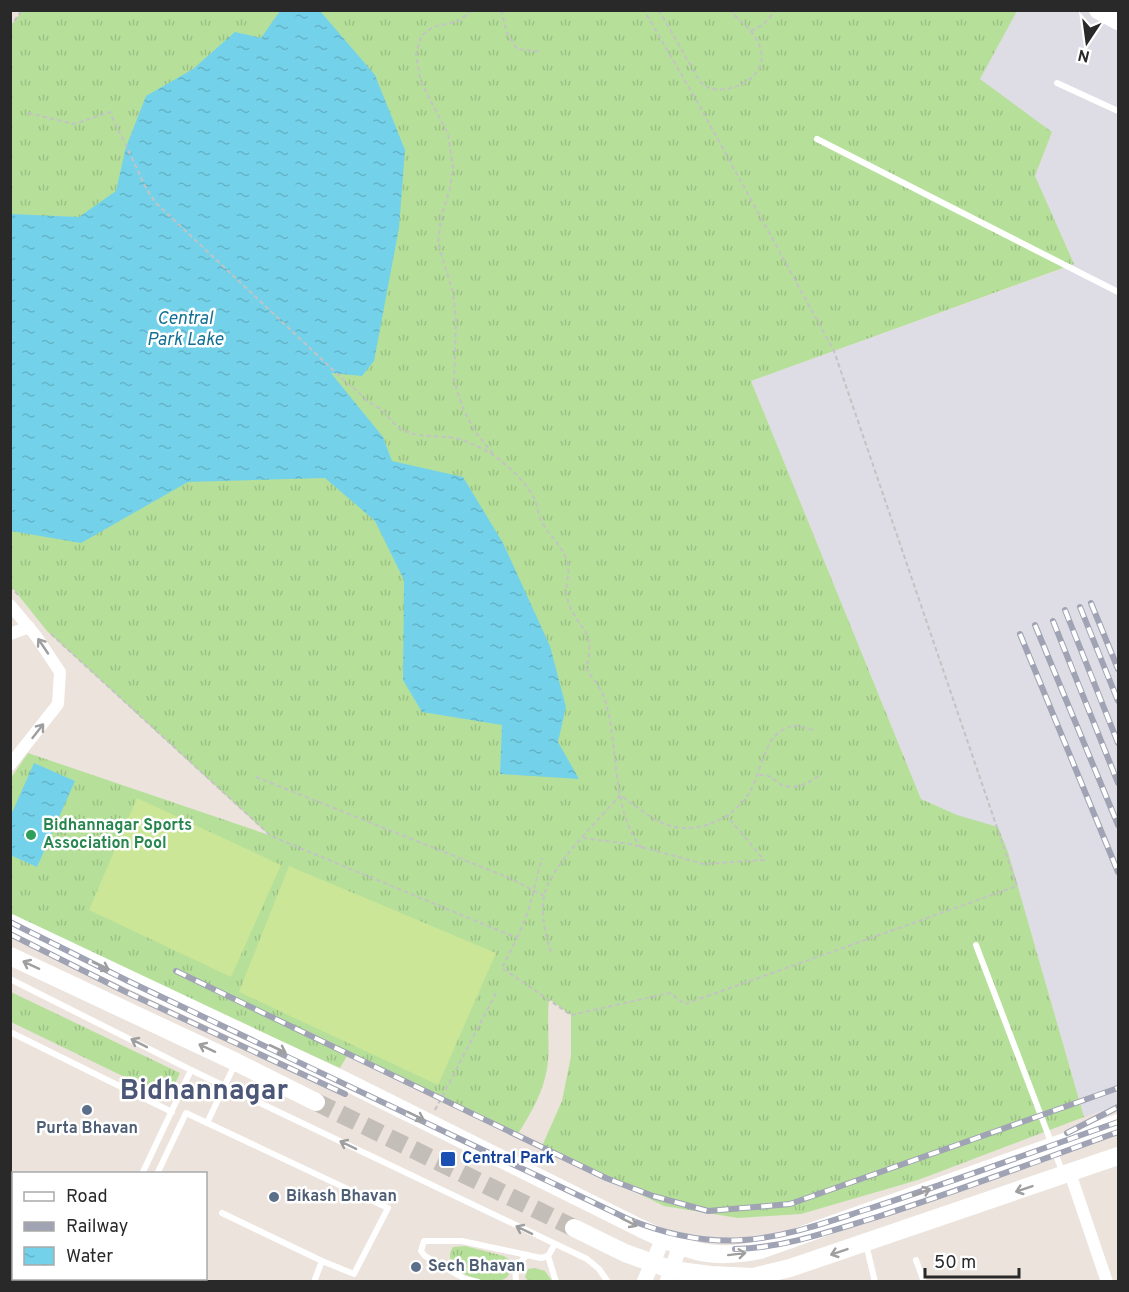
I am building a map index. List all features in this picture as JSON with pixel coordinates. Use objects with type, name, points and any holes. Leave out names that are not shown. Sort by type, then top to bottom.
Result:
[{"type":"main road","points":[[1098,10],[1119,21]]},
{"type":"main road","points":[[10,923],[429,1123],[663,1239],[698,1252],[737,1255],[760,1250],[1119,1123]]},
{"type":"main road","points":[[54,976],[66,949]]},
{"type":"main road","points":[[10,956],[316,1102]]},
{"type":"main road","points":[[574,1228],[625,1253],[652,1262],[670,1275],[729,1279],[781,1276],[790,1268],[1119,1156]]},
{"type":"street","points":[[10,605],[60,672],[58,704],[10,765]]},
{"type":"street","points":[[10,634],[28,627]]},
{"type":"street","points":[[1067,1174],[1107,1281]]},
{"type":"street","points":[[644,1281],[663,1239]]},
{"type":"street","points":[[670,1275],[680,1246]]},
{"type":"lane","points":[[1057,82],[1119,111]]},
{"type":"lane","points":[[817,139],[1119,292]]},
{"type":"lane","points":[[976,945],[1056,1157],[1067,1174]]},
{"type":"lane","points":[[10,979],[191,1070],[587,1259],[608,1281]]},
{"type":"lane","points":[[10,1032],[172,1112]]},
{"type":"lane","points":[[207,1123],[236,1062]]},
{"type":"lane","points":[[142,1172],[191,1070]]},
{"type":"lane","points":[[157,1172],[186,1113],[387,1208],[354,1274],[222,1213]]},
{"type":"lane","points":[[478,1281],[465,1279],[425,1256],[421,1251],[424,1241],[462,1241],[541,1258],[548,1256],[555,1244]]},
{"type":"lane","points":[[866,1242],[875,1281]]},
{"type":"lane","points":[[515,1281],[514,1272],[527,1255]]},
{"type":"lane","points":[[548,1256],[556,1281]]},
{"type":"lane","points":[[916,1260],[924,1281]]},
{"type":"lane","points":[[314,1281],[322,1261]]},
{"type":"path","points":[[10,27],[22,10]]},
{"type":"path","points":[[472,10],[459,21],[433,27],[421,36],[416,54],[421,82],[448,134],[452,160],[450,188],[441,218],[438,244],[453,292],[456,322],[454,381],[464,411],[476,433],[497,458]]},
{"type":"path","points":[[501,10],[507,33],[517,49],[542,52]]},
{"type":"path","points":[[542,858],[528,912],[502,968],[571,1015],[670,993],[685,1004],[1017,886],[834,351],[699,105],[644,10]]},
{"type":"path","points":[[658,10],[700,82],[711,89],[741,86],[760,66],[761,48],[751,31],[730,10]]},
{"type":"path","points":[[751,31],[764,25],[776,10]]},
{"type":"path","points":[[28,113],[74,124],[110,112],[149,195],[348,384],[382,410],[391,423],[403,431],[423,436],[464,440],[497,458],[520,476],[534,498],[542,523],[561,546],[568,564],[567,597],[590,638],[590,654],[586,668],[605,699],[620,795],[632,837],[642,848]]},
{"type":"path","points":[[10,586],[25,604]]},
{"type":"path","points":[[47,631],[271,836],[517,938]]},
{"type":"path","points":[[620,795],[659,822],[680,829],[705,826],[727,816],[742,804],[773,738],[794,725],[813,730]]},
{"type":"path","points":[[757,776],[760,774],[772,777],[785,786],[807,785],[818,776]]},
{"type":"path","points":[[256,777],[512,879],[544,896]]},
{"type":"path","points":[[551,952],[545,936],[544,896],[554,872],[620,795]]},
{"type":"path","points":[[583,838],[630,844],[704,864],[764,860],[727,816]]},
{"type":"path","points":[[429,1123],[496,993]]},
{"type":"shaded area","points":[[1017,11],[1086,11],[1118,28],[1118,1105],[1084,1117],[1008,852],[957,815],[921,799],[751,381],[1073,265],[1035,176],[1052,132],[979,79]]},
{"type":"green space","points":[[22,11],[1017,11],[980,79],[1052,132],[1035,176],[1074,264],[751,381],[921,799],[957,815],[998,827],[1008,852],[1084,1117],[918,1180],[801,1214],[738,1218],[664,1206],[542,1146],[562,1101],[571,1056],[571,1015],[549,999],[548,1059],[545,1078],[537,1101],[516,1137],[347,1056],[340,1068],[11,917],[11,778],[28,753],[269,835],[47,631],[11,586],[10,27]]},
{"type":"green space","points":[[137,798],[281,865],[231,977],[89,910]]},
{"type":"green space","points":[[289,866],[496,953],[438,1085],[239,992]]},
{"type":"green space","points":[[11,992],[180,1073],[168,1098],[11,1022]]},
{"type":"green space","points":[[465,1246],[504,1256],[509,1260],[508,1277],[498,1281],[488,1281],[458,1270],[452,1263],[450,1255],[453,1247]]},
{"type":"green space","points":[[535,1268],[545,1271],[552,1281],[528,1281],[525,1277],[528,1269]]},
{"type":"water","name":"Central Park Lake","points":[[280,11],[320,11],[375,75],[405,150],[399,228],[374,361],[362,376],[331,373],[383,437],[392,461],[463,477],[503,543],[550,646],[566,707],[558,742],[579,779],[500,774],[502,725],[422,712],[403,680],[404,580],[375,521],[325,478],[188,482],[81,543],[11,531],[11,214],[79,217],[116,191],[126,147],[146,96],[193,69],[235,32],[261,38]]},
{"type":"water","name":"Bidhannagar Sports Association Pool","points":[[34,763],[75,781],[37,867],[10,855],[11,815]]},
{"type":"tunnel","points":[[316,1102],[574,1228]]},
{"type":"railway","points":[[1091,603],[1118,669]]},
{"type":"railway","points":[[1080,607],[1118,701]]},
{"type":"railway","points":[[1065,610],[1118,743]]},
{"type":"railway","points":[[1053,621],[1118,783]]},
{"type":"railway","points":[[1035,625],[1118,825]]},
{"type":"railway","points":[[1020,634],[1118,872]]},
{"type":"railway","points":[[10,922],[128,981],[628,1219],[656,1229],[699,1239],[744,1240],[775,1236],[806,1228],[931,1188],[1118,1122]]},
{"type":"railway","points":[[10,934],[124,991],[345,1094]]},
{"type":"railway","points":[[176,971],[606,1178],[653,1196],[708,1211],[790,1204],[1118,1088]]},
{"type":"railway","points":[[1067,1133],[1118,1107]]},
{"type":"railway","points":[[735,1249],[771,1246],[842,1228],[938,1197],[1118,1132]]},
{"type":"place","name":"Bidhannagar Sports Association Pool","points":[[31,835]]},
{"type":"place","name":"Purta Bhavan","points":[[87,1110]]},
{"type":"place","name":"Central Park","points":[[448,1159]]},
{"type":"place","name":"Bikash Bhavan","points":[[274,1197]]},
{"type":"place","name":"Sech Bhavan","points":[[416,1267]]},
{"type":"district","name":"Bidhannagar","points":[[204,1092]]}]
